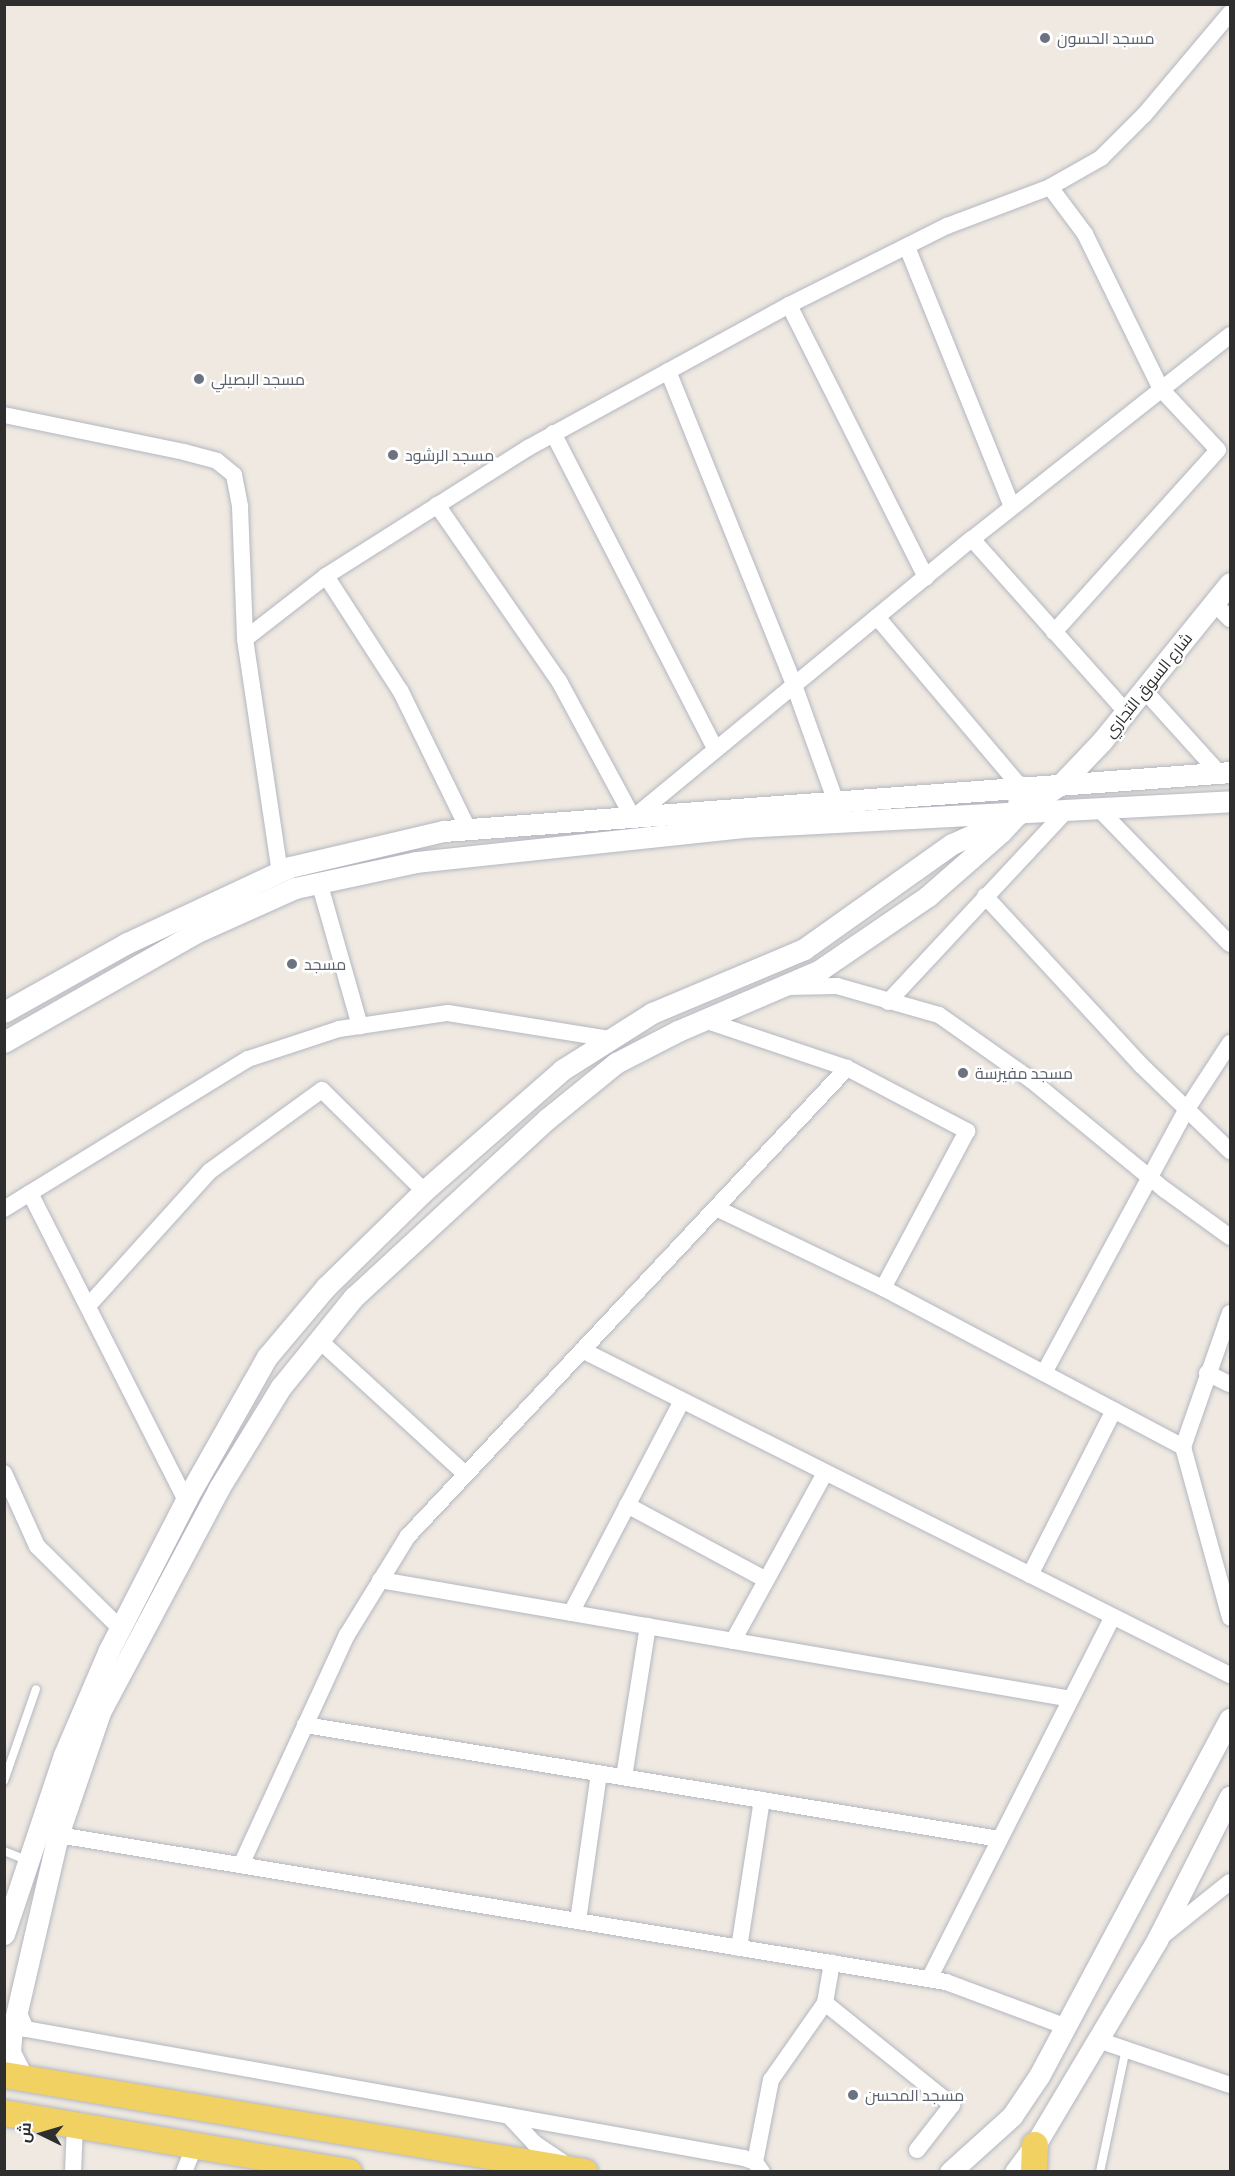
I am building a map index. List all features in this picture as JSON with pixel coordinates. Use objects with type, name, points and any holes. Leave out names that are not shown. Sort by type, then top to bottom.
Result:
[{"type":"main road","points":[[14,2077],[579,2170]]},
{"type":"main road","points":[[4,2113],[195,2145],[259,2164],[350,2172]]},
{"type":"main road","points":[[1034,2172],[1035,2145]]},
{"type":"street","points":[[246,639],[326,576],[553,434],[789,304],[907,246],[1050,187],[1101,158],[1145,114],[1230,13]]},
{"type":"street","points":[[1050,187],[1085,234],[1161,389],[1218,450],[1054,632]]},
{"type":"street","points":[[907,246],[1012,507]]},
{"type":"street","points":[[789,304],[926,577]]},
{"type":"street","points":[[633,818],[972,539],[1230,335]]},
{"type":"street","points":[[668,371],[794,685],[836,802]]},
{"type":"street","points":[[4,416],[184,452],[216,461],[234,476],[240,507],[246,639],[280,872]]},
{"type":"street","points":[[553,434],[716,750]]},
{"type":"street","points":[[436,506],[560,681],[633,818]]},
{"type":"street","points":[[972,539],[1126,712]]},
{"type":"street","points":[[326,576],[401,692],[468,829]]},
{"type":"street","name":"شارع السوق التجاري","points":[[1017,815],[1062,783],[1126,712],[1230,583]]},
{"type":"street","points":[[1214,603],[1230,619]]},
{"type":"street","points":[[4,1934],[26,1860],[64,1755],[128,1634],[281,1387],[354,1297],[548,1119],[616,1063],[704,1020],[820,970],[928,896],[1017,815],[1020,786],[877,617]]},
{"type":"street","points":[[1144,690],[1225,773]]},
{"type":"street","points":[[4,1012],[127,944],[280,872],[444,831],[1020,786],[1225,773]]},
{"type":"street","points":[[4,1042],[195,933],[295,888],[416,862],[532,847],[742,827],[1017,815],[1230,801]]},
{"type":"street","points":[[1099,809],[1230,944]]},
{"type":"street","points":[[888,1002],[1066,812]]},
{"type":"street","points":[[14,2077],[10,2053],[11,2004],[58,1835],[100,1712],[128,1634],[186,1500],[267,1357],[326,1287],[424,1191],[562,1070],[652,1013],[804,949],[952,844],[1017,815]]},
{"type":"street","points":[[320,882],[360,1026]]},
{"type":"street","points":[[985,896],[1187,1109],[1230,1151]]},
{"type":"street","points":[[781,987],[837,986],[939,1015],[1031,1080],[1150,1178],[1230,1237]]},
{"type":"street","points":[[4,1209],[248,1059],[339,1029],[447,1013],[611,1039]]},
{"type":"street","points":[[704,1020],[847,1068],[967,1131],[883,1288]]},
{"type":"street","points":[[1044,1373],[1187,1109],[1230,1043]]},
{"type":"street","points":[[241,1865],[347,1635],[408,1536],[847,1068]]},
{"type":"street","points":[[88,1306],[210,1171],[322,1090],[424,1191]]},
{"type":"street","points":[[30,1193],[186,1500]]},
{"type":"street","points":[[716,1208],[883,1288],[1183,1446]]},
{"type":"street","points":[[1230,1313],[1183,1446],[1230,1618]]},
{"type":"street","points":[[319,1340],[465,1474]]},
{"type":"street","points":[[582,1350],[1230,1675]]},
{"type":"street","points":[[1207,1373],[1230,1384]]},
{"type":"street","points":[[571,1613],[682,1401]]},
{"type":"street","points":[[1030,1575],[1114,1410]]},
{"type":"street","points":[[4,1473],[37,1546],[128,1634]]},
{"type":"street","points":[[733,1641],[825,1473]]},
{"type":"street","points":[[627,1506],[766,1580]]},
{"type":"street","points":[[380,1580],[1071,1699]]},
{"type":"street","points":[[928,1979],[1113,1617]]},
{"type":"street","points":[[624,1778],[648,1626]]},
{"type":"street","points":[[950,2172],[1011,2116],[1039,2076],[1230,1719]]},
{"type":"street","points":[[305,1725],[1000,1839]]},
{"type":"street","points":[[578,1921],[599,1773]]},
{"type":"street","points":[[1015,2172],[1035,2145],[1157,1940],[1230,1796]]},
{"type":"street","points":[[739,1948],[762,1800]]},
{"type":"street","points":[[38,1828],[58,1835],[928,1979],[1064,2026]]},
{"type":"street","points":[[1157,1940],[1230,1882]]},
{"type":"street","points":[[11,2004],[26,2028],[509,2116],[758,2167],[771,2080],[825,2003],[832,1963]]},
{"type":"street","points":[[825,2003],[952,2105],[917,2150]]},
{"type":"street","points":[[1098,2040],[1230,2085]]},
{"type":"street","points":[[509,2116],[534,2143],[579,2170]]},
{"type":"street","points":[[73,2172],[75,2125]]},
{"type":"street","points":[[184,2172],[195,2145]]},
{"type":"lane","points":[[4,1781],[36,1689]]},
{"type":"lane","points":[[4,1851],[26,1860]]},
{"type":"lane","points":[[1100,2172],[1126,2049]]},
{"type":"place","name":"مسجد الحسون","points":[[1045,38]]},
{"type":"place","name":"مسجد البصيلي","points":[[199,379]]},
{"type":"place","name":"مسجد الرشود","points":[[393,455]]},
{"type":"place","name":"مسجد","points":[[292,964]]},
{"type":"place","name":"مسجد مفيرسة","points":[[963,1073]]},
{"type":"place","name":"مسجد المحسن","points":[[853,2095]]}]
